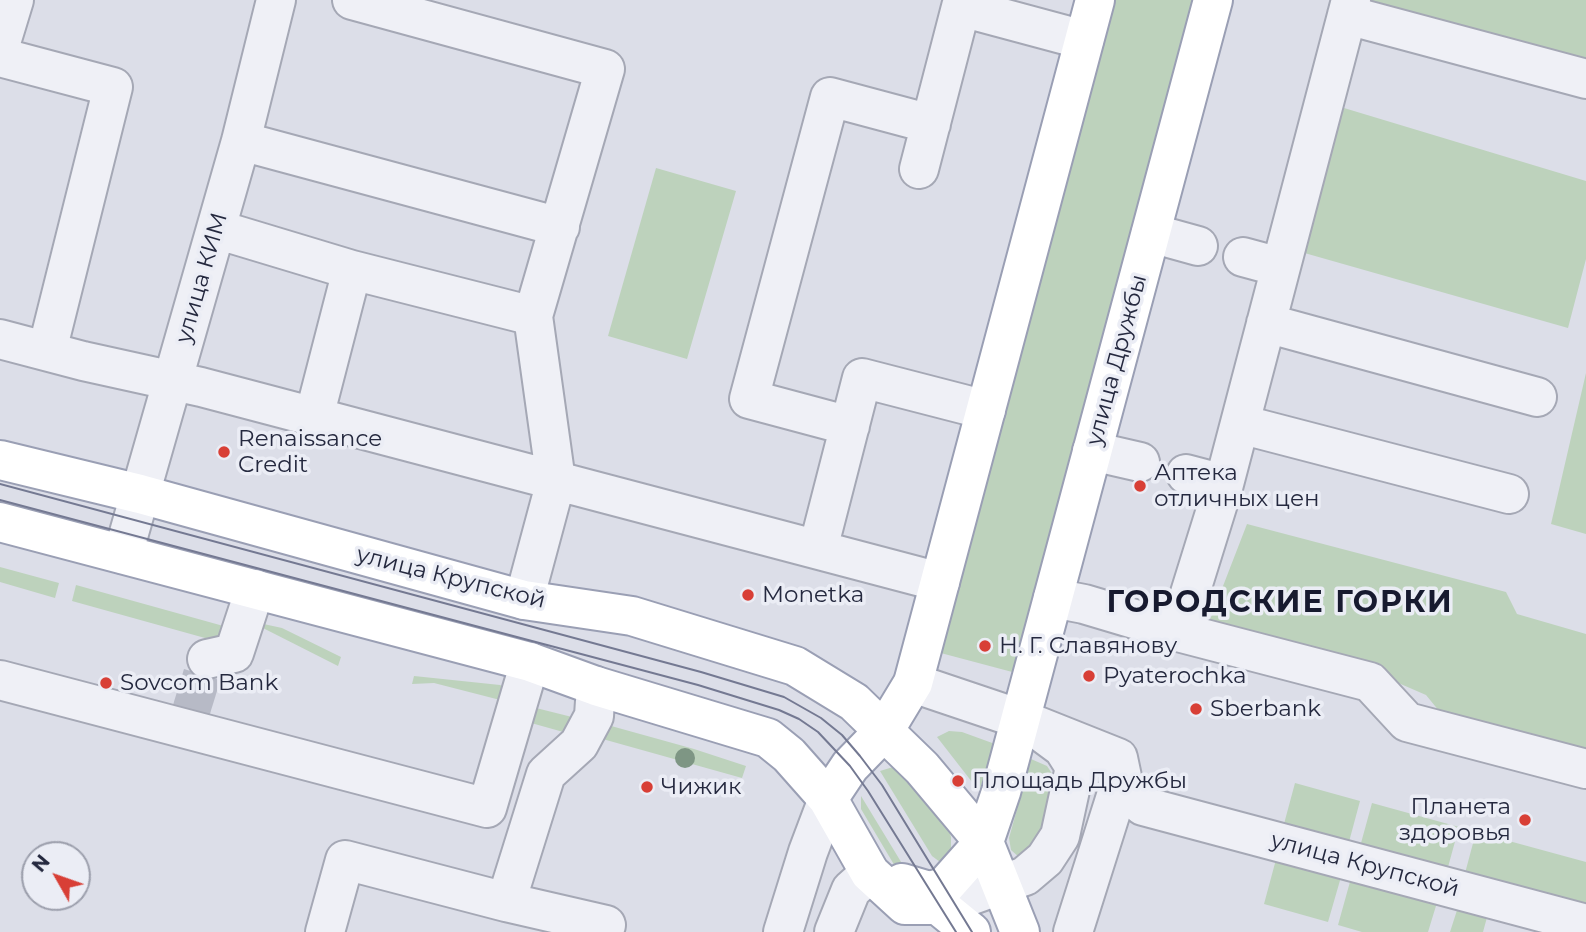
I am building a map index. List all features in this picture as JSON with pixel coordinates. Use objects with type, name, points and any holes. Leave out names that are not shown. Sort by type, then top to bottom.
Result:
[{"type":"main road","points":[[828,799],[850,766],[884,731],[913,683],[1095,0]]},
{"type":"main road","name":"улица Дружбы","points":[[1020,719],[1213,0]]},
{"type":"main road","name":"улица Крупской","points":[[0,460],[141,494],[524,600],[632,616],[795,666],[854,702],[922,768],[984,842],[1001,883]]},
{"type":"main road","points":[[0,522],[530,662],[596,686],[768,738],[789,755],[828,799],[870,873],[905,905],[938,905],[971,932]]},
{"type":"main road","points":[[854,702],[897,700],[913,683]]},
{"type":"main road","points":[[870,873],[929,891],[944,887],[984,842],[1001,792],[1020,719]]},
{"type":"main road","points":[[1001,883],[1020,932]]},
{"type":"street","points":[[0,46],[14,0]]},
{"type":"street","name":"улица КИМ","points":[[123,554],[241,141],[269,1]]},
{"type":"street","points":[[376,3],[605,69],[533,316],[556,481],[524,600]]},
{"type":"street","points":[[919,169],[961,7],[1084,40]]},
{"type":"street","points":[[1178,632],[1224,484],[1349,7],[1586,79]]},
{"type":"street","points":[[0,58],[113,87],[47,351]]},
{"type":"street","points":[[850,426],[750,399],[830,97],[931,124]]},
{"type":"street","points":[[241,141],[560,227]]},
{"type":"street","points":[[216,229],[352,270],[533,316]]},
{"type":"street","points":[[1151,233],[1198,246]]},
{"type":"street","points":[[1243,257],[1280,267]]},
{"type":"street","points":[[314,417],[352,270]]},
{"type":"street","points":[[1266,323],[1537,397]]},
{"type":"street","points":[[0,339],[314,417],[940,582]]},
{"type":"street","points":[[818,549],[862,378],[986,410]]},
{"type":"street","points":[[1240,424],[1508,494]]},
{"type":"street","points":[[1092,451],[1140,462]]},
{"type":"street","points":[[1186,474],[1224,484]]},
{"type":"street","points":[[207,659],[233,653],[255,589]]},
{"type":"street","points":[[1053,598],[1084,604],[1178,632],[1370,682],[1407,722],[1586,769]]},
{"type":"street","points":[[0,680],[189,720],[487,808],[530,662]]},
{"type":"street","points":[[913,683],[1020,719],[1118,758],[1122,777],[1073,932]]},
{"type":"street","points":[[506,902],[546,774],[579,744],[594,716],[596,686]]},
{"type":"street","points":[[938,905],[1025,876],[1045,859],[1060,836],[1075,767],[1063,748],[1051,737],[1020,719]]},
{"type":"street","points":[[783,932],[828,799]]},
{"type":"street","name":"улица Крупской","points":[[1143,806],[1586,924]]},
{"type":"street","points":[[325,932],[345,860],[606,925]]},
{"type":"street","points":[[834,932],[851,890],[870,873]]},
{"type":"green space","points":[[1113,0],[1198,0],[1016,673],[937,652]]},
{"type":"green space","points":[[1368,0],[1586,0],[1586,74],[1381,18]]},
{"type":"green space","points":[[1344,108],[1586,181],[1586,259],[1568,328],[1301,252]]},
{"type":"green space","points":[[656,168],[736,191],[687,359],[608,336]]},
{"type":"green space","points":[[1586,373],[1586,534],[1551,524]]},
{"type":"green space","points":[[1247,524],[1506,592],[1517,614],[1586,634],[1586,752],[1444,717],[1426,695],[1373,672],[1206,630]]},
{"type":"green space","points":[[0,567],[59,583],[55,598],[0,582]]},
{"type":"green space","points":[[76,585],[227,627],[223,643],[72,601]]},
{"type":"green space","points":[[259,623],[282,628],[341,657],[338,666],[257,625]]},
{"type":"green space","points":[[414,676],[500,685],[511,690],[508,702],[434,683],[412,684]]},
{"type":"green space","points":[[528,706],[580,719],[574,735],[524,721]]},
{"type":"green space","points":[[604,724],[746,766],[742,778],[599,738]]},
{"type":"green space","points":[[949,731],[962,732],[995,744],[979,791],[937,737]]},
{"type":"green space","points":[[1031,759],[1047,766],[1055,778],[1038,847],[1020,858],[1011,850],[1009,838]]},
{"type":"green space","points":[[893,767],[903,772],[947,823],[951,837],[951,853],[940,862],[932,856],[880,771]]},
{"type":"green space","points":[[1295,783],[1360,801],[1346,853],[1281,835]]},
{"type":"green space","points":[[861,796],[909,875],[896,868],[861,809]]},
{"type":"green space","points":[[1372,803],[1459,827],[1445,878],[1358,854]]},
{"type":"green space","points":[[1476,832],[1586,862],[1586,910],[1464,877]]},
{"type":"green space","points":[[1278,852],[1343,870],[1328,922],[1264,904]]},
{"type":"green space","points":[[1353,871],[1439,896],[1428,932],[1362,932],[1338,925]]},
{"type":"green space","points":[[1460,901],[1489,910],[1483,932],[1450,932]]},
{"type":"tunnel","points":[[191,711],[207,659]]},
{"type":"tram line","points":[[0,484],[701,672],[784,697],[821,718],[842,735],[860,756],[882,785],[972,932]]},
{"type":"tram line","points":[[0,500],[698,685],[779,710],[799,719],[818,732],[850,766],[956,932]]},
{"type":"place","name":"Renaissance Credit","points":[[224,452]]},
{"type":"place","name":"Аптека отличных цен","points":[[1140,486]]},
{"type":"place","name":"Monetka","points":[[748,595]]},
{"type":"place","name":"Н. Г. Славянову","points":[[985,646]]},
{"type":"place","name":"Pyaterochka","points":[[1089,676]]},
{"type":"place","name":"Sovcom Bank","points":[[106,683]]},
{"type":"place","name":"Sberbank","points":[[1196,709]]},
{"type":"place","name":"Площадь Дружбы","points":[[958,781]]},
{"type":"place","name":"Чижик","points":[[647,787]]},
{"type":"place","name":"Планета здоровья","points":[[1525,820]]},
{"type":"district","name":"ГОРОДСКИЕ ГОРКИ","points":[[1280,603]]}]
